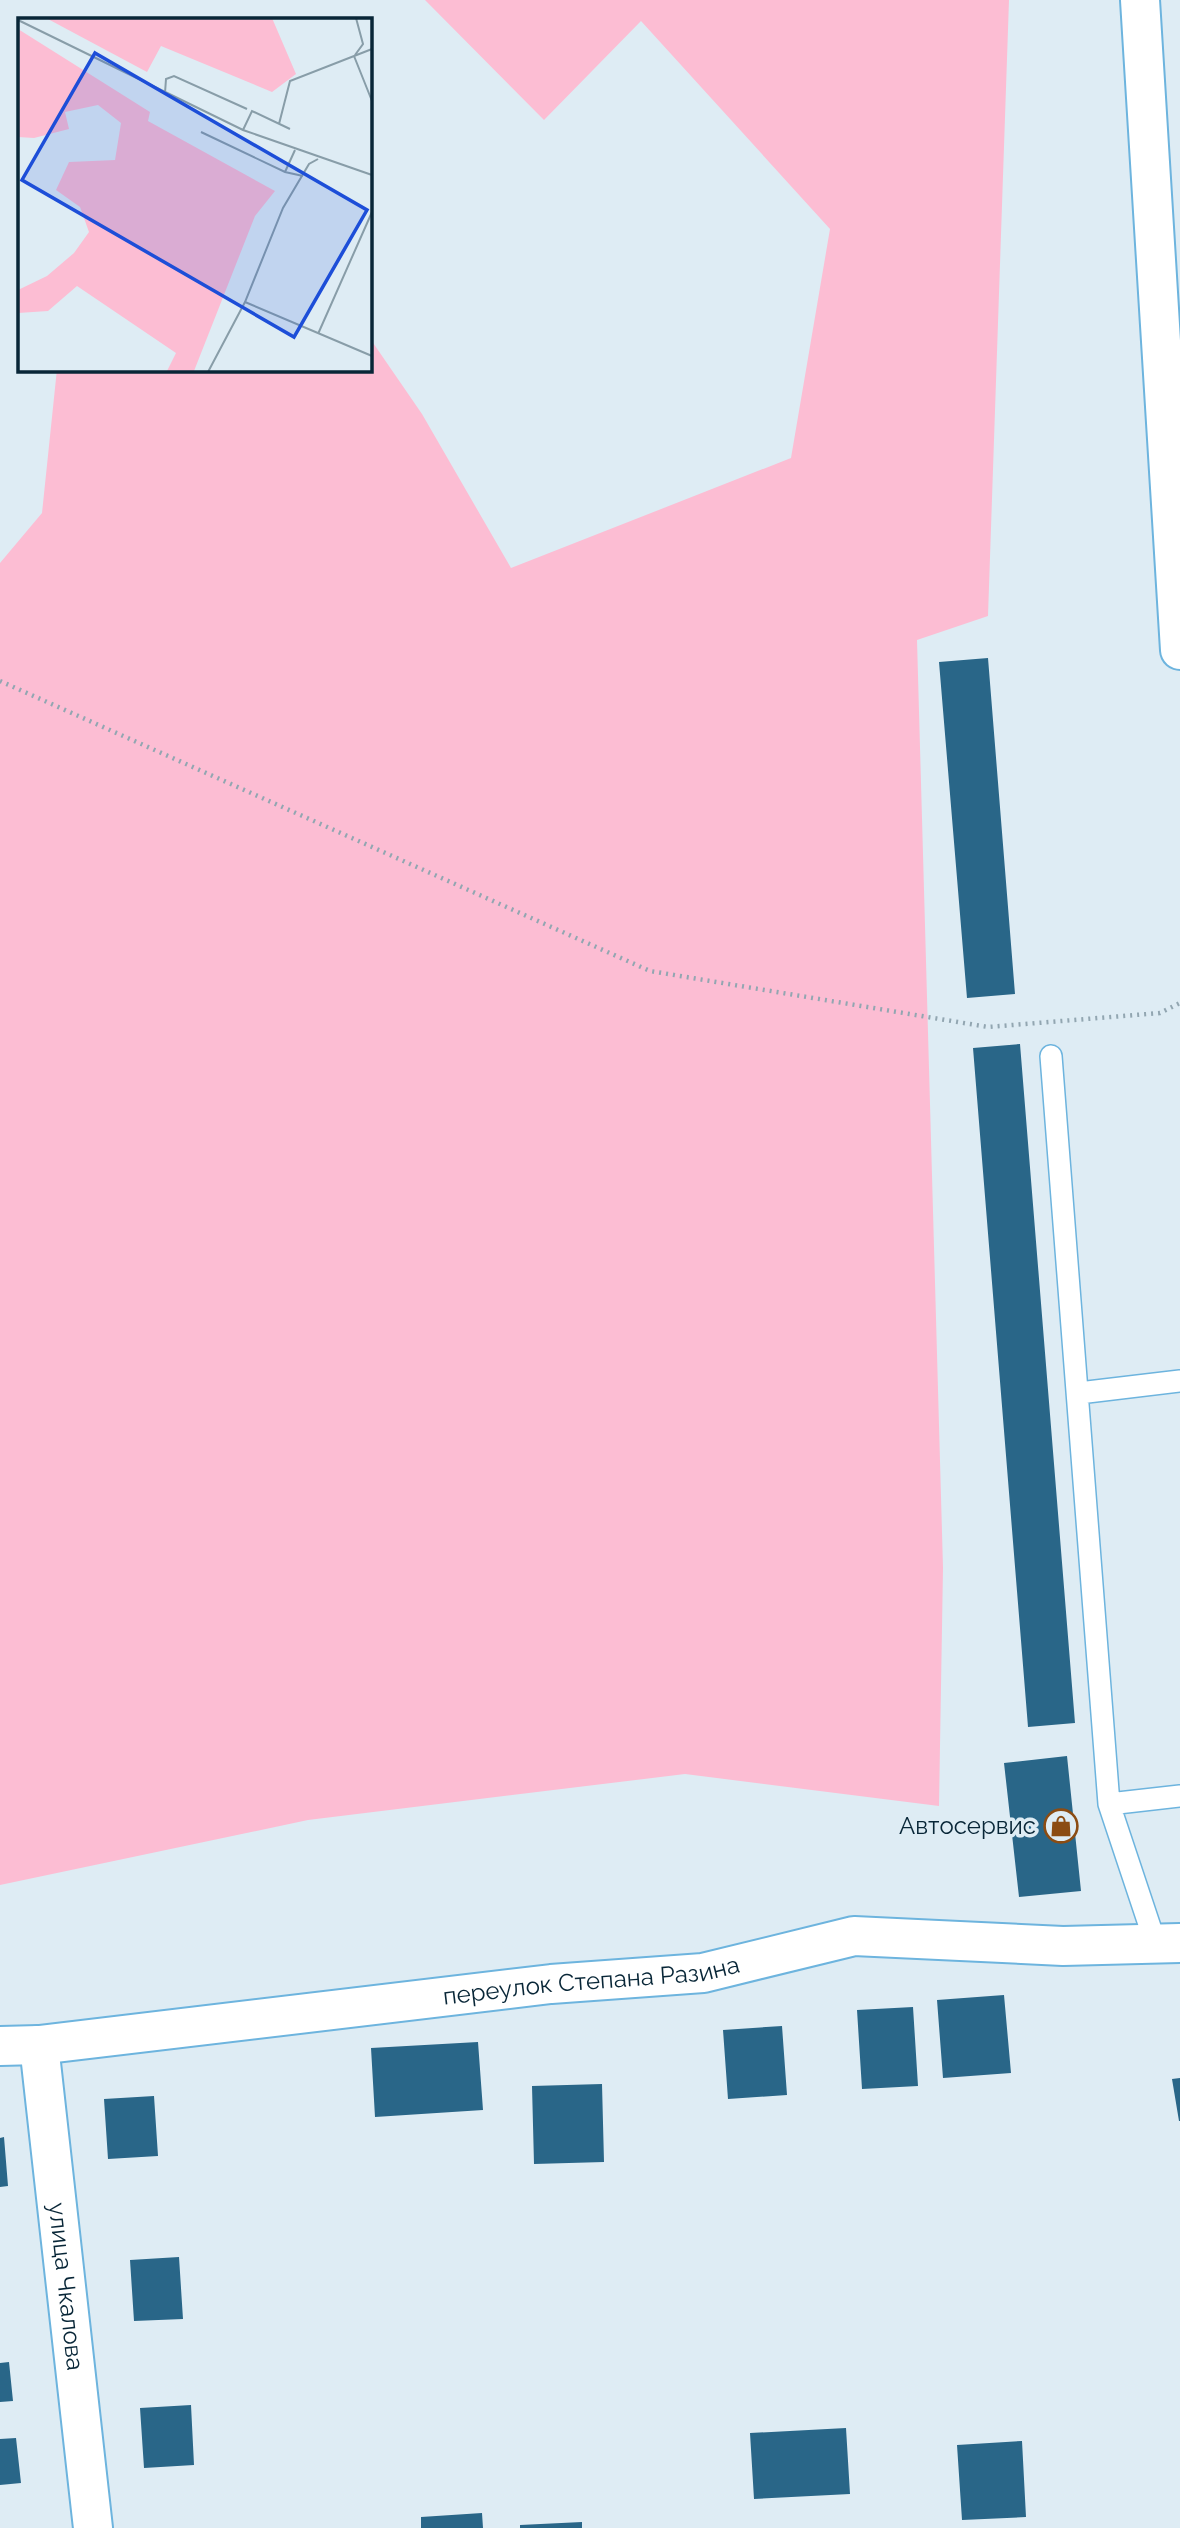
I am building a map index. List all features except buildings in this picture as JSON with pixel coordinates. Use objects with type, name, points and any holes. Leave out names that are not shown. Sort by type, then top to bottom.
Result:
[{"type":"street","points":[[1140,0],[1180,650]]},
{"type":"street","name":"переулок Степана Разина","points":[[0,2046],[39,2045],[551,1984],[703,1973],[854,1936],[1063,1946],[1168,1944]]},
{"type":"street","name":"улица Чкалова","points":[[39,2045],[93,2528]]},
{"type":"lane","points":[[1051,1056],[1109,1804],[1168,1944]]},
{"type":"lane","points":[[1079,1393],[1180,1381]]},
{"type":"lane","points":[[1109,1804],[1180,1796]]},
{"type":"path","points":[[0,681],[650,971],[988,1027],[1160,1013],[1180,1003]]},
{"type":"shaded area","points":[[425,0],[1009,0],[988,616],[917,640],[943,1568],[939,1806],[685,1774],[308,1820],[0,1885],[0,563],[42,513],[57,371],[371,371],[371,340],[422,414],[511,568],[791,458],[830,229],[641,21],[544,120]]},
{"type":"place","name":"Автосервис","points":[[1061,1826]]}]
